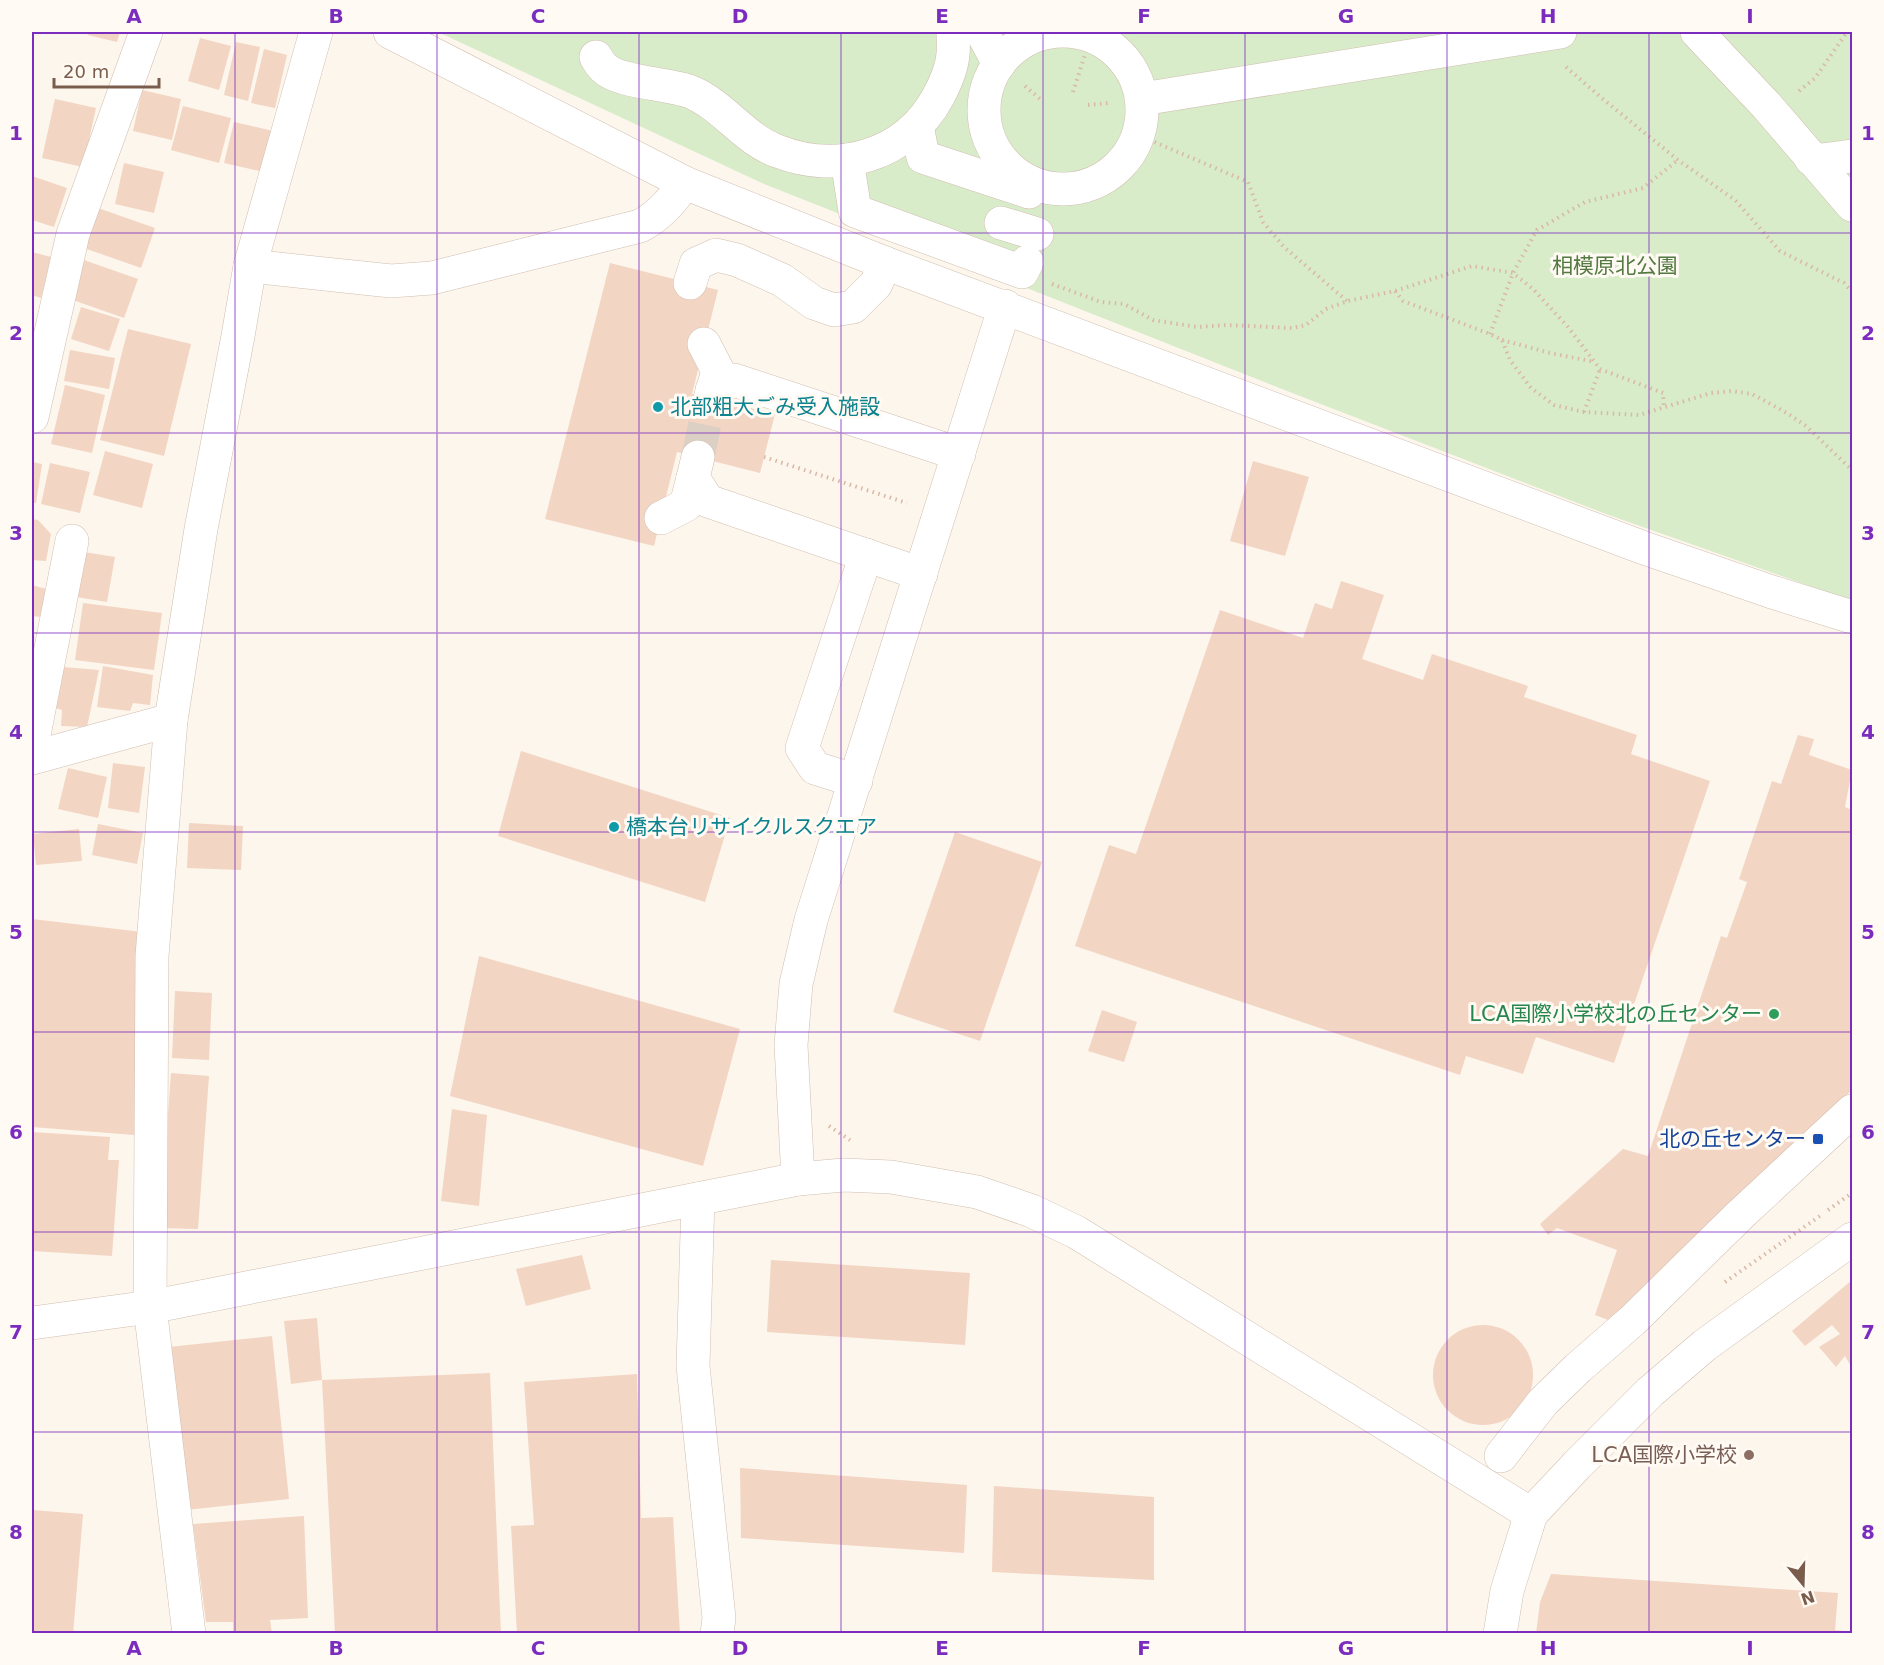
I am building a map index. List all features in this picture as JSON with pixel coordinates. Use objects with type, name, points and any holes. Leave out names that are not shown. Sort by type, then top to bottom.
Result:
[{"type":"street","points":[[32,417],[73,234],[146,32]]},
{"type":"street","points":[[390,32],[685,183],[885,263],[1005,306],[1644,548],[1852,617]]},
{"type":"street","points":[[596,57],[604,69],[615,75],[653,82],[698,96],[713,104],[752,136],[775,151],[826,162],[877,153],[899,140],[929,113],[949,74],[954,53],[953,32]]},
{"type":"street","points":[[982,32],[999,64]]},
{"type":"street","points":[[1697,32],[1766,105],[1852,205]]},
{"type":"street","points":[[189,1634],[150,1307],[152,956],[171,720],[201,529],[250,266],[311,33]]},
{"type":"street","points":[[847,160],[855,211],[1021,222],[1053,189],[1071,189],[1089,185],[1106,177],[1120,166],[1131,151],[1138,135],[1142,117],[1142,99],[1136,80],[1126,62],[1095,36],[1047,33],[1028,39],[1012,50],[999,64],[990,80],[985,98],[984,116],[987,134],[994,150],[1005,165],[1019,176],[1021,222]]},
{"type":"street","points":[[1142,99],[1546,34]]},
{"type":"street","points":[[916,126],[924,157],[1021,222]]},
{"type":"street","points":[[1811,159],[1822,160],[1852,156]]},
{"type":"street","points":[[250,266],[391,281],[432,278],[640,226],[654,219],[672,201],[685,183]]},
{"type":"street","points":[[690,283],[696,264],[716,255],[737,260],[782,279],[814,303],[834,310],[854,307],[876,284],[885,263]]},
{"type":"street","points":[[798,1179],[791,1045],[796,984],[812,920],[1005,306]]},
{"type":"street","points":[[704,344],[718,371],[711,394],[734,380],[959,453]]},
{"type":"street","points":[[661,518],[686,505],[695,467],[708,501],[921,574]]},
{"type":"street","points":[[32,745],[72,541]]},
{"type":"street","points":[[856,781],[815,768],[802,748],[866,555]]},
{"type":"street","points":[[32,758],[171,720]]},
{"type":"street","points":[[1501,1456],[1543,1402],[1578,1368],[1632,1322],[1852,1111]]},
{"type":"street","points":[[32,1323],[150,1307],[798,1179],[844,1175],[891,1177],[977,1192],[1032,1211],[1076,1232],[1531,1514]]},
{"type":"street","points":[[698,1199],[693,1366],[719,1618],[717,1634]]},
{"type":"street","points":[[1500,1634],[1507,1591],[1531,1514],[1650,1392],[1705,1345],[1852,1239]]},
{"type":"path","points":[[1766,105],[1800,90],[1815,78],[1847,32]]},
{"type":"path","points":[[1546,34],[1604,100],[1677,160],[1735,200],[1780,250],[1844,283],[1852,292]]},
{"type":"path","points":[[1073,92],[1095,36]]},
{"type":"path","points":[[1138,135],[1248,182],[1263,222],[1284,247],[1348,301]]},
{"type":"path","points":[[1490,334],[1513,273],[1537,230],[1585,202],[1643,188],[1677,160]]},
{"type":"path","points":[[1021,222],[1069,292],[1101,302],[1124,304],[1154,320],[1197,327],[1226,325],[1292,328],[1306,325],[1326,309],[1348,301],[1395,291],[1472,266],[1513,273],[1533,289],[1568,327],[1600,369],[1663,393],[1664,409]]},
{"type":"path","points":[[1395,291],[1403,301],[1502,340],[1596,362]]},
{"type":"path","points":[[1502,340],[1510,360],[1530,388],[1554,405],[1584,412],[1640,415],[1710,393],[1732,391],[1752,394],[1806,426],[1852,470]]},
{"type":"path","points":[[1584,412],[1600,369]]},
{"type":"path","points":[[764,457],[908,503]]},
{"type":"path","points":[[829,1125],[855,1144]]},
{"type":"green space","name":"相模原北公園","points":[[438,32],[1852,32],[1852,601],[1606,514],[764,184]]},
{"type":"building","points":[[88,32],[120,32],[117,42],[88,35]]},
{"type":"building","points":[[200,38],[231,46],[219,90],[188,81]]},
{"type":"building","points":[[236,42],[260,47],[248,101],[224,95]]},
{"type":"building","points":[[264,49],[287,55],[275,108],[251,103]]},
{"type":"building","points":[[142,90],[181,99],[172,140],[133,131]]},
{"type":"building","points":[[55,99],[96,108],[83,167],[42,158]]},
{"type":"building","points":[[183,106],[231,118],[219,163],[171,150]]},
{"type":"building","points":[[234,122],[273,131],[264,172],[224,163]]},
{"type":"building","points":[[124,163],[164,172],[154,213],[115,204]]},
{"type":"building","points":[[32,176],[67,188],[54,227],[32,220]]},
{"type":"building","points":[[98,208],[155,228],[141,268],[84,248]]},
{"type":"building","points":[[32,252],[51,257],[41,298],[32,295]]},
{"type":"building","points":[[81,259],[138,279],[124,318],[67,298]]},
{"type":"building","name":"北部粗大ごみ受入施設","points":[[610,263],[718,290],[692,394],[775,414],[760,473],[677,452],[654,546],[545,519]]},
{"type":"building","points":[[81,307],[120,319],[109,351],[71,339]]},
{"type":"building","points":[[128,329],[191,344],[164,456],[100,440]]},
{"type":"building","points":[[70,350],[115,358],[109,389],[64,381]]},
{"type":"building","points":[[65,385],[105,395],[92,453],[51,444]]},
{"type":"building","points":[[105,451],[153,464],[142,508],[93,495]]},
{"type":"building","points":[[1253,461],[1309,477],[1285,556],[1230,541]]},
{"type":"building","points":[[32,462],[42,464],[36,503],[32,503]]},
{"type":"building","points":[[50,463],[90,472],[80,513],[41,504]]},
{"type":"building","points":[[32,519],[38,520],[51,534],[46,561],[32,560]]},
{"type":"building","points":[[84,552],[115,557],[107,602],[76,597]]},
{"type":"building","points":[[1341,581],[1384,595],[1362,659],[1423,680],[1432,654],[1528,686],[1524,697],[1637,735],[1631,754],[1710,781],[1614,1063],[1536,1037],[1523,1074],[1466,1056],[1460,1075],[1075,946],[1109,845],[1136,854],[1220,610],[1303,638],[1315,603],[1332,609]]},
{"type":"building","points":[[32,585],[46,589],[42,617],[32,616]]},
{"type":"building","points":[[83,603],[162,613],[154,670],[75,660]]},
{"type":"building","points":[[103,666],[153,675],[150,705],[133,703],[130,711],[97,707]]},
{"type":"building","points":[[63,667],[99,670],[87,727],[61,726],[62,710],[53,707]]},
{"type":"building","name":"LCA国際小学校北の丘センター","points":[[1798,735],[1814,739],[1809,755],[1852,770],[1845,807],[1852,810],[1852,1090],[1616,1323],[1595,1315],[1617,1250],[1557,1228],[1548,1235],[1540,1224],[1623,1149],[1648,1156],[1721,936],[1727,938],[1747,882],[1739,879],[1772,781],[1781,784]]},
{"type":"building","name":"橋本台リサイクルスクエア","points":[[521,751],[730,818],[705,902],[498,836]]},
{"type":"building","points":[[113,763],[145,767],[139,813],[108,808]]},
{"type":"building","points":[[68,768],[107,777],[98,818],[58,809]]},
{"type":"building","points":[[189,823],[243,826],[241,870],[187,868]]},
{"type":"building","points":[[98,824],[143,833],[137,864],[92,855]]},
{"type":"building","points":[[79,829],[82,861],[36,865],[33,834]]},
{"type":"building","points":[[955,832],[1042,862],[980,1041],[893,1012]]},
{"type":"building","points":[[32,919],[142,932],[134,1135],[32,1127]]},
{"type":"building","points":[[479,956],[740,1029],[703,1166],[450,1096]]},
{"type":"building","points":[[175,991],[212,993],[209,1060],[172,1058]]},
{"type":"building","points":[[1102,1010],[1137,1022],[1124,1062],[1088,1051]]},
{"type":"building","points":[[171,1073],[209,1076],[198,1229],[160,1228]]},
{"type":"building","points":[[452,1109],[487,1115],[479,1206],[441,1201]]},
{"type":"building","points":[[32,1132],[110,1137],[108,1160],[119,1160],[112,1256],[32,1251]]},
{"type":"building","points":[[582,1255],[591,1289],[526,1306],[516,1269]]},
{"type":"building","points":[[771,1260],[970,1273],[965,1345],[767,1332]]},
{"type":"building","points":[[1852,1280],[1852,1368],[1845,1356],[1836,1367],[1819,1347],[1840,1334],[1832,1325],[1805,1346],[1792,1331]]},
{"type":"building","points":[[317,1318],[322,1380],[291,1384],[284,1321]]},
{"type":"building","points":[[1483,1325],[1502,1329],[1519,1339],[1529,1356],[1533,1375],[1529,1394],[1519,1411],[1502,1421],[1483,1425],[1464,1421],[1447,1411],[1437,1394],[1433,1375],[1437,1356],[1447,1339],[1464,1329]]},
{"type":"building","points":[[272,1336],[289,1499],[186,1510],[169,1347]]},
{"type":"building","points":[[490,1373],[501,1634],[335,1634],[322,1380]]},
{"type":"building","points":[[637,1374],[641,1518],[673,1517],[680,1634],[517,1634],[511,1526],[534,1525],[524,1382]]},
{"type":"building","points":[[740,1468],[967,1485],[964,1553],[741,1538]]},
{"type":"building","points":[[994,1486],[1154,1497],[1154,1580],[992,1572]]},
{"type":"building","points":[[32,1510],[83,1514],[73,1634],[32,1634]]},
{"type":"building","points":[[304,1516],[308,1618],[270,1620],[272,1634],[233,1634],[233,1622],[206,1622],[193,1524]]},
{"type":"building","points":[[1551,1574],[1838,1593],[1835,1630],[1852,1632],[1852,1634],[1536,1634],[1540,1602]]},
{"type":"tunnel","points":[[698,457],[710,399]]},
{"type":"place","name":"北部粗大ごみ受入施設","points":[[658,407]]},
{"type":"place","name":"橋本台リサイクルスクエア","points":[[614,827]]},
{"type":"place","name":"LCA国際小学校北の丘センター","points":[[1774,1014]]},
{"type":"place","name":"北の丘センター","points":[[1818,1139]]},
{"type":"place","name":"LCA国際小学校","points":[[1749,1455]]}]
